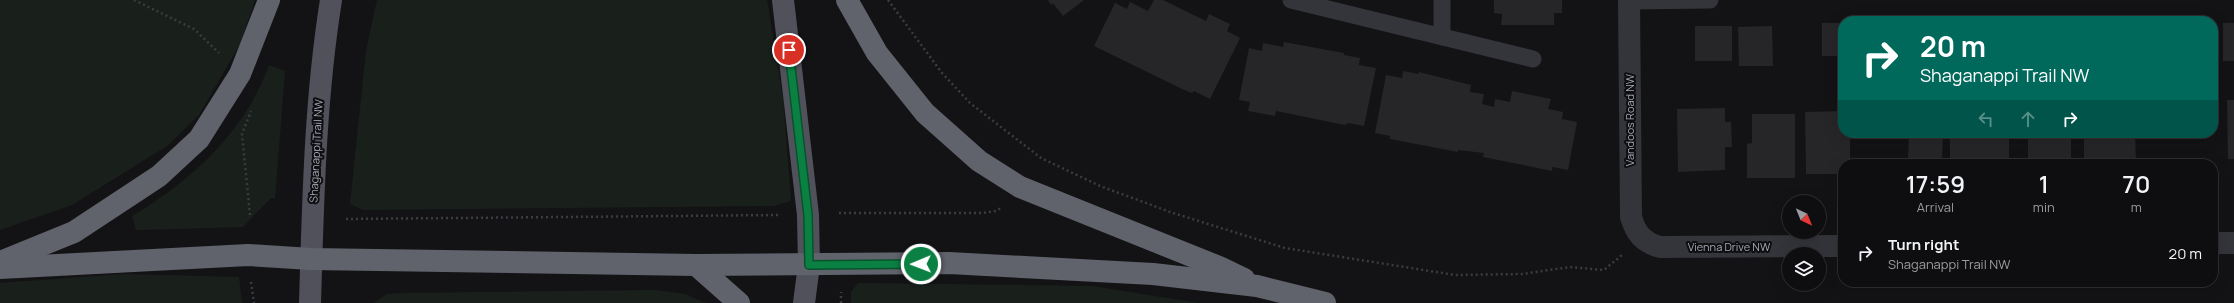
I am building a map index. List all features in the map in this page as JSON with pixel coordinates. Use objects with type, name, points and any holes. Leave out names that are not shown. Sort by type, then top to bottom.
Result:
[{"type":"highway","points":[[0,262],[74,232],[159,176],[199,139],[240,74],[269,0]]},
{"type":"highway","points":[[847,0],[877,53],[925,113],[979,161],[1020,187],[1219,267],[1257,286]]},
{"type":"highway","points":[[0,268],[248,255],[311,259],[696,265],[949,263],[1153,274],[1257,286],[1325,303]]},
{"type":"highway","points":[[696,265],[739,303]]},
{"type":"main road","name":"Shaganappi Trail NW","points":[[310,303],[322,59],[331,0]]},
{"type":"main road","points":[[783,0],[808,215],[809,265],[804,303]]},
{"type":"street","name":"Vandoos Road NW","points":[[1629,0],[1631,217],[1635,230],[1642,238]]},
{"type":"street","name":"Vienna Drive NW","points":[[1642,238],[1648,244],[1660,247],[1838,246]]},
{"type":"street","points":[[2218,243],[2234,243]]},
{"type":"lane","points":[[1291,0],[1533,59]]},
{"type":"lane","points":[[1442,0],[1442,37]]},
{"type":"lane","points":[[1629,0],[1710,0]]},
{"type":"path","points":[[134,0],[194,29],[223,56]]},
{"type":"path","points":[[888,0],[942,73],[970,102],[1041,158],[1100,186],[1173,213],[1235,233],[1285,248],[1455,275],[1522,274],[1570,267],[1604,270],[1642,238]]},
{"type":"path","points":[[250,215],[242,134],[253,105]]},
{"type":"path","points":[[839,214],[983,213],[996,211],[1006,205]]},
{"type":"path","points":[[346,219],[780,215]]},
{"type":"path","points":[[250,279],[254,303]]},
{"type":"path","points":[[841,290],[841,303]]},
{"type":"shaded area","points":[[0,0],[255,0],[240,44],[199,115],[167,146],[72,205],[0,230]]},
{"type":"shaded area","points":[[377,0],[767,0],[783,98],[791,201],[774,206],[363,210],[350,204],[366,51]]},
{"type":"shaded area","points":[[269,65],[285,71],[275,198],[271,198],[243,227],[136,230],[132,216],[175,187],[195,171],[231,133],[246,112],[259,89]]},
{"type":"shaded area","points":[[124,274],[239,277],[242,303],[0,303],[0,283]]},
{"type":"shaded area","points":[[858,283],[1092,286],[1199,303],[851,303],[851,292]]},
{"type":"shaded area","points":[[655,290],[685,294],[706,303],[374,303],[387,294],[405,293]]},
{"type":"building","points":[[1048,0],[1084,0],[1063,16],[1053,3],[1051,5]]},
{"type":"building","points":[[1154,0],[1163,0],[1206,21],[1209,14],[1230,24],[1227,31],[1240,38],[1210,99],[1194,91],[1192,93],[1182,89],[1094,46],[1115,3],[1127,9],[1130,2],[1148,11]]},
{"type":"building","points":[[1494,0],[1562,0],[1562,13],[1554,13],[1554,25],[1501,25],[1502,14],[1494,13]]},
{"type":"building","points":[[1822,23],[1838,23],[1838,56],[1822,56]]},
{"type":"building","points":[[2223,23],[2234,23],[2234,61],[2223,61]]},
{"type":"building","points":[[1695,26],[1732,26],[1732,61],[1695,61]]},
{"type":"building","points":[[1772,26],[1773,66],[1739,66],[1738,27]]},
{"type":"building","points":[[1284,42],[1344,53],[1344,55],[1360,58],[1359,65],[1376,68],[1364,126],[1348,123],[1345,125],[1276,111],[1275,116],[1248,111],[1250,102],[1239,100],[1249,48],[1262,51],[1263,43],[1283,47]]},
{"type":"building","points":[[1403,71],[1419,74],[1419,72],[1471,85],[1470,92],[1484,94],[1482,104],[1494,107],[1495,99],[1510,102],[1512,91],[1551,99],[1548,109],[1563,112],[1562,119],[1577,122],[1568,170],[1552,167],[1552,171],[1483,157],[1484,153],[1458,150],[1458,152],[1390,139],[1390,136],[1375,133],[1386,75],[1402,78]]},
{"type":"building","points":[[2227,100],[2234,100],[2234,159],[2228,159]]},
{"type":"building","points":[[1725,108],[1725,122],[1731,122],[1732,147],[1725,147],[1725,170],[1678,172],[1677,109]]},
{"type":"building","points":[[1838,111],[1838,138],[1850,138],[1850,159],[1838,159],[1838,174],[1806,174],[1805,112]]},
{"type":"building","points":[[1752,114],[1795,114],[1795,178],[1747,178],[1747,144],[1752,143]]},
{"type":"building","points":[[1909,138],[1943,138],[1942,159],[1908,158]]},
{"type":"building","points":[[1950,138],[2009,138],[2009,159],[1950,159]]},
{"type":"building","points":[[2028,138],[2071,138],[2071,159],[2028,159]]},
{"type":"building","points":[[2084,138],[2135,138],[2136,159],[2084,159]]},
{"type":"route","points":[[789,50],[808,215],[809,265],[921,264]]}]
